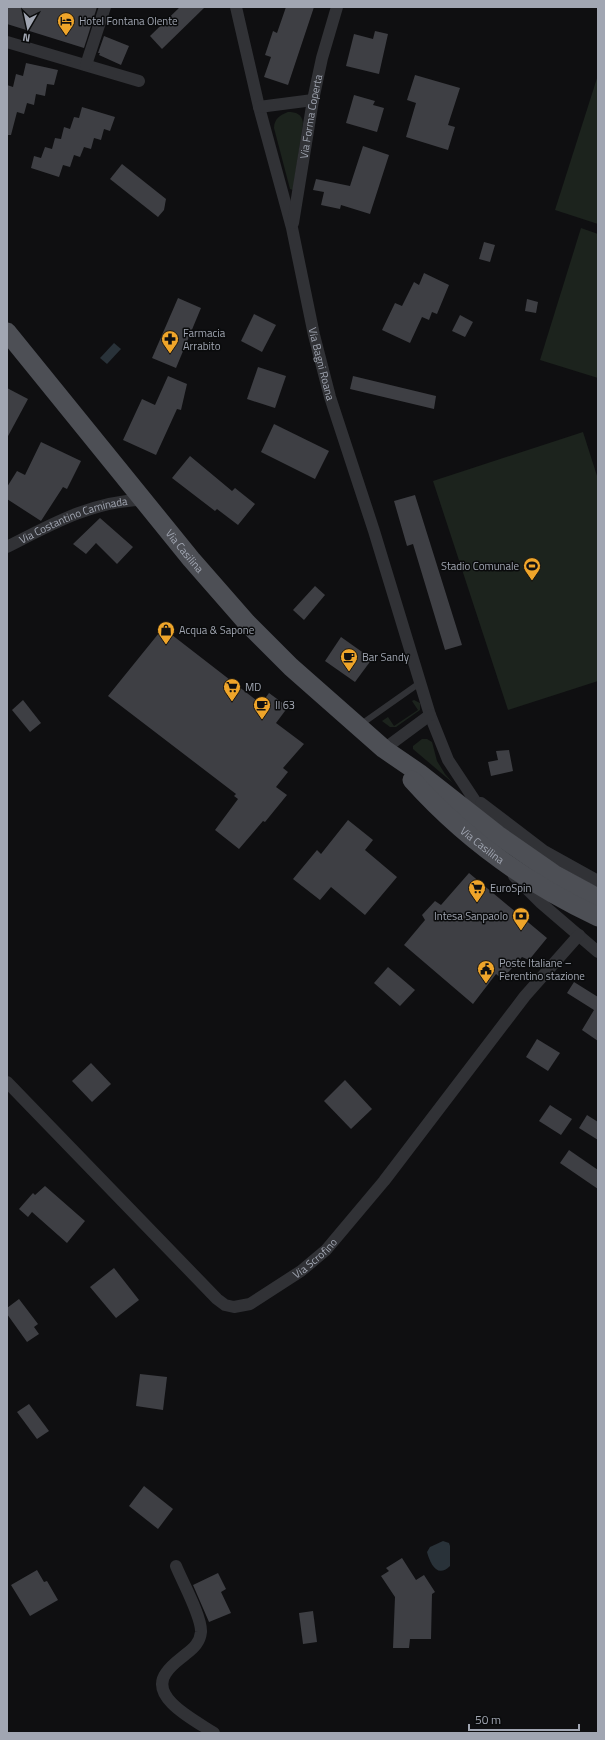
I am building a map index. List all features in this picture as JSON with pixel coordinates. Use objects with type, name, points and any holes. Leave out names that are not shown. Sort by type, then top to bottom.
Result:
[{"type":"main road","name":"Via Casilina","points":[[7,332],[142,500],[247,623],[300,675],[384,749],[449,817],[499,858],[560,898],[598,917]]},
{"type":"main road","name":"Via Casilina","points":[[384,749],[422,775],[498,835],[543,868],[577,888],[598,898]]},
{"type":"street","points":[[86,65],[105,7]]},
{"type":"street","name":"Via Bagni Roana","points":[[236,7],[259,107],[292,228],[322,369],[374,531],[430,715],[448,760],[473,795]]},
{"type":"street","name":"Via Forma Coperta","points":[[292,228],[313,100],[322,58],[337,7]]},
{"type":"street","points":[[7,42],[139,81]]},
{"type":"street","points":[[259,107],[313,100]]},
{"type":"street","name":"Via Costantino Caminada","points":[[7,547],[60,520],[92,508],[116,502],[142,500]]},
{"type":"street","points":[[384,749],[430,715]]},
{"type":"street","points":[[473,795],[498,835]]},
{"type":"street","points":[[473,795],[509,825],[544,851],[598,881]]},
{"type":"street","points":[[499,858],[532,895],[598,952]]},
{"type":"street","points":[[577,888],[598,902]]},
{"type":"street","name":"Via Scrofino","points":[[7,1082],[217,1299],[230,1306],[246,1306],[301,1272],[339,1236],[384,1181],[525,996],[579,935]]},
{"type":"street","points":[[176,1566],[199,1620],[201,1630],[196,1645],[166,1673],[162,1687],[172,1704],[214,1733]]},
{"type":"lane","points":[[359,726],[420,682]]},
{"type":"shaded area","points":[[598,75],[598,224],[555,210]]},
{"type":"shaded area","points":[[288,112],[298,114],[303,123],[293,190],[290,189],[274,128],[275,122],[278,118],[282,114]]},
{"type":"shaded area","points":[[581,228],[598,234],[598,378],[540,360]]},
{"type":"shaded area","points":[[114,343],[121,349],[107,364],[100,358]]},
{"type":"shaded area","name":"Stadio Comunale","points":[[583,432],[598,479],[598,681],[508,710],[433,481]]},
{"type":"shaded area","points":[[414,700],[420,703],[420,710],[396,727],[390,727],[382,721],[388,717],[394,726],[418,710],[412,701]]},
{"type":"shaded area","points":[[422,739],[427,739],[432,742],[437,761],[453,783],[413,749],[413,746]]},
{"type":"shaded area","points":[[443,1541],[449,1543],[450,1546],[450,1566],[441,1571],[432,1565],[427,1552],[430,1547]]},
{"type":"building","name":"Hotel Fontana Olente","points":[[7,7],[97,7],[84,48],[7,24]]},
{"type":"building","points":[[180,7],[205,7],[162,49],[150,36]]},
{"type":"building","points":[[286,7],[314,7],[288,85],[264,77],[271,57],[265,55],[273,31],[277,33]]},
{"type":"building","points":[[375,31],[388,34],[379,74],[346,66],[354,34],[373,39]]},
{"type":"building","points":[[104,36],[129,46],[121,65],[99,55],[100,53],[98,53]]},
{"type":"building","points":[[26,63],[58,70],[54,85],[47,84],[45,96],[36,94],[34,105],[27,103],[24,114],[17,112],[11,135],[7,135],[7,85],[13,87],[16,74],[23,76]]},
{"type":"building","points":[[415,75],[460,88],[448,125],[455,127],[448,150],[406,137],[416,103],[407,100]]},
{"type":"building","points":[[354,95],[375,101],[373,105],[384,108],[377,132],[346,123]]},
{"type":"building","points":[[82,107],[115,117],[110,131],[104,129],[101,140],[94,138],[91,149],[84,147],[80,157],[74,155],[70,167],[63,165],[59,177],[31,168],[34,156],[41,158],[45,147],[52,149],[55,138],[61,139],[64,127],[70,129],[74,117],[79,118]]},
{"type":"building","points":[[363,146],[389,155],[370,214],[341,205],[340,209],[321,205],[324,192],[313,190],[316,179],[350,186]]},
{"type":"building","points":[[122,164],[166,199],[164,210],[158,217],[110,179]]},
{"type":"building","points":[[484,242],[495,245],[490,262],[479,259]]},
{"type":"building","points":[[424,273],[449,285],[437,314],[432,312],[429,320],[422,317],[410,343],[382,330],[395,303],[402,306],[414,282],[419,285]]},
{"type":"building","points":[[178,298],[201,308],[176,368],[152,358]]},
{"type":"building","points":[[527,299],[538,302],[536,313],[525,311]]},
{"type":"building","points":[[254,314],[276,325],[262,352],[241,341]]},
{"type":"building","points":[[460,315],[473,322],[465,337],[452,331]]},
{"type":"building","points":[[258,367],[286,376],[275,408],[247,399]]},
{"type":"building","points":[[168,376],[187,384],[181,410],[177,409],[156,455],[123,440],[142,399],[155,405]]},
{"type":"building","points":[[353,376],[436,396],[434,409],[350,389]]},
{"type":"building","points":[[7,388],[28,399],[7,438]]},
{"type":"building","points":[[274,424],[329,451],[315,479],[261,452]]},
{"type":"building","points":[[41,442],[81,461],[67,489],[63,487],[41,521],[7,499],[7,487],[17,471],[25,475]]},
{"type":"building","points":[[190,456],[232,491],[235,488],[255,504],[238,525],[217,509],[215,511],[172,478]]},
{"type":"building","points":[[415,495],[462,645],[445,650],[413,544],[407,546],[394,501]]},
{"type":"building","points":[[100,518],[133,547],[117,564],[96,543],[86,554],[73,544]]},
{"type":"building","points":[[315,586],[325,595],[304,620],[293,610]]},
{"type":"building","points":[[163,628],[261,704],[269,693],[288,707],[276,723],[304,744],[283,768],[288,772],[276,787],[287,795],[265,822],[263,821],[239,849],[215,830],[238,799],[234,796],[236,794],[108,696]]},
{"type":"building","points":[[341,637],[372,659],[355,682],[325,661]]},
{"type":"building","points":[[23,700],[41,723],[30,732],[12,710]]},
{"type":"building","points":[[509,750],[513,771],[491,776],[488,762],[498,760],[496,751]]},
{"type":"building","points":[[348,820],[373,840],[365,850],[397,877],[365,915],[331,887],[320,900],[293,879],[317,850],[321,854]]},
{"type":"building","points":[[469,873],[547,938],[529,960],[522,957],[502,979],[496,974],[473,1004],[404,945],[425,920],[422,915],[435,901],[441,905]]},
{"type":"building","points":[[388,967],[415,990],[400,1006],[374,983]]},
{"type":"building","points":[[574,982],[598,997],[598,1041],[582,1030],[594,1010],[567,993]]},
{"type":"building","points":[[537,1039],[560,1053],[548,1071],[526,1057]]},
{"type":"building","points":[[91,1063],[111,1084],[92,1102],[72,1081]]},
{"type":"building","points":[[345,1080],[372,1109],[351,1129],[324,1101]]},
{"type":"building","points":[[550,1105],[572,1119],[561,1135],[539,1121]]},
{"type":"building","points":[[587,1115],[598,1122],[598,1140],[579,1128]]},
{"type":"building","points":[[569,1150],[598,1170],[598,1189],[560,1163]]},
{"type":"building","points":[[45,1186],[85,1221],[67,1243],[32,1212],[28,1217],[19,1209],[33,1193],[35,1195]]},
{"type":"building","points":[[114,1268],[139,1300],[116,1318],[90,1287]]},
{"type":"building","points":[[19,1299],[38,1324],[34,1327],[39,1334],[27,1342],[7,1314],[7,1308]]},
{"type":"building","points":[[140,1374],[167,1377],[163,1410],[136,1406]]},
{"type":"building","points":[[29,1404],[49,1431],[37,1439],[17,1412]]},
{"type":"building","points":[[144,1486],[173,1509],[158,1529],[129,1506]]},
{"type":"building","points":[[402,1558],[416,1580],[424,1575],[435,1592],[432,1594],[431,1639],[410,1639],[409,1648],[393,1648],[395,1597],[381,1576],[389,1571],[386,1568]]},
{"type":"building","points":[[37,1570],[44,1582],[47,1581],[58,1600],[30,1616],[11,1585]]},
{"type":"building","points":[[218,1573],[226,1589],[221,1592],[231,1613],[209,1622],[193,1585]]},
{"type":"building","points":[[313,1611],[317,1642],[303,1644],[299,1613]]},
{"type":"place","name":"Hotel Fontana Olente","points":[[66,36]]},
{"type":"place","name":"Farmacia Arrabito","points":[[170,354]]},
{"type":"place","name":"Stadio Comunale","points":[[532,581]]},
{"type":"place","name":"Acqua & Sapone","points":[[166,645]]},
{"type":"place","name":"Bar Sandy","points":[[349,672]]},
{"type":"place","name":"MD","points":[[232,702]]},
{"type":"place","name":"Il 63","points":[[262,720]]},
{"type":"place","name":"EuroSpin","points":[[477,903]]},
{"type":"place","name":"Intesa Sanpaolo","points":[[521,931]]},
{"type":"place","name":"Poste Italiane – Ferentino stazione","points":[[486,984]]}]
